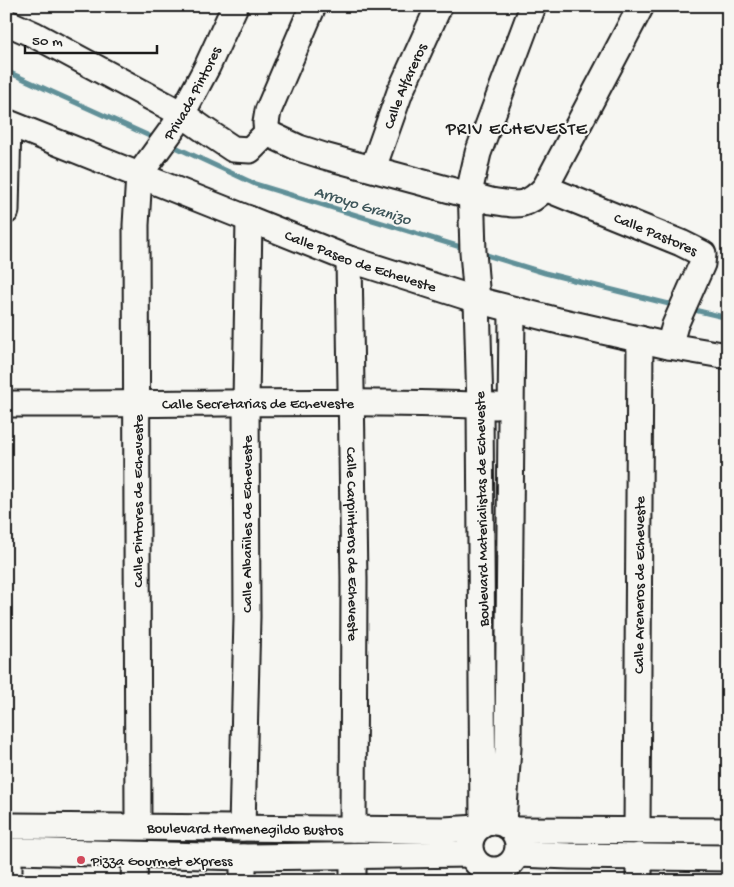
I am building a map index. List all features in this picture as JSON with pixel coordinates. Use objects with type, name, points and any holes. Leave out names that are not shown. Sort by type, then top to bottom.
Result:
[{"type":"street","name":"Privada Pintores","points":[[139,175],[178,120],[207,67],[235,6]]},
{"type":"street","points":[[267,133],[268,111],[312,6]]},
{"type":"street","name":"Calle Alfareros","points":[[373,168],[400,92],[439,6]]},
{"type":"street","name":"Boulevard Materialistas de Echeveste","points":[[502,844],[480,406],[477,300],[470,201],[472,177],[478,153],[533,6]]},
{"type":"street","points":[[267,133],[299,148],[373,168],[470,201],[500,202],[536,196],[640,6]]},
{"type":"street","points":[[6,22],[35,35],[178,120],[206,131],[233,149],[250,150],[267,133]]},
{"type":"street","points":[[6,211],[7,123]]},
{"type":"street","name":"Calle Paseo de Echeveste","points":[[7,123],[349,259],[512,310],[668,346],[728,356]]},
{"type":"street","name":"Calle Pintores de Echeveste","points":[[138,826],[136,225],[139,175]]},
{"type":"street","name":"Calle Pastores","points":[[536,196],[703,254],[704,259],[682,308],[668,346]]},
{"type":"street","name":"Calle Albañiles de Echeveste","points":[[242,828],[246,617],[246,402],[249,220]]},
{"type":"street","name":"Calle Carpinteros de Echeveste","points":[[349,259],[354,580],[353,829]]},
{"type":"street","name":"Boulevard Materialistas de Echeveste","points":[[502,844],[508,748],[512,310]]},
{"type":"street","name":"Calle Areneros de Echeveste","points":[[637,830],[640,339]]},
{"type":"street","name":"Calle Secretarias de Echeveste","points":[[6,404],[136,405],[246,402],[511,407]]},
{"type":"street","points":[[9,823],[16,834],[18,842],[10,864]]},
{"type":"street","name":"Boulevard Hermenegildo Bustos","points":[[9,823],[444,830],[502,844],[570,856],[728,858]]},
{"type":"street","name":"Boulevard Hermenegildo Bustos","points":[[502,844],[637,830],[728,831]]},
{"type":"street","points":[[480,868],[471,840],[502,844]]},
{"type":"street","name":"Boulevard Hermenegildo Bustos","points":[[10,864],[135,855],[243,869],[353,856],[497,871],[502,844]]},
{"type":"street","points":[[134,881],[135,855]]},
{"type":"street","points":[[353,856],[353,881]]},
{"type":"street","points":[[639,856],[639,881]]},
{"type":"waterway","name":"Arroyo Granizo","points":[[6,71],[156,139]]},
{"type":"waterway","name":"Arroyo Granizo","points":[[169,144],[255,184],[467,249]]},
{"type":"waterway","name":"Arroyo Granizo","points":[[480,253],[545,273],[677,306]]},
{"type":"waterway","name":"Arroyo Granizo","points":[[690,309],[728,318]]},
{"type":"place","name":"Pizza Gourmet express","points":[[81,860]]},
{"type":"district","name":"PRIV ECHEVESTE","points":[[517,128]]}]
